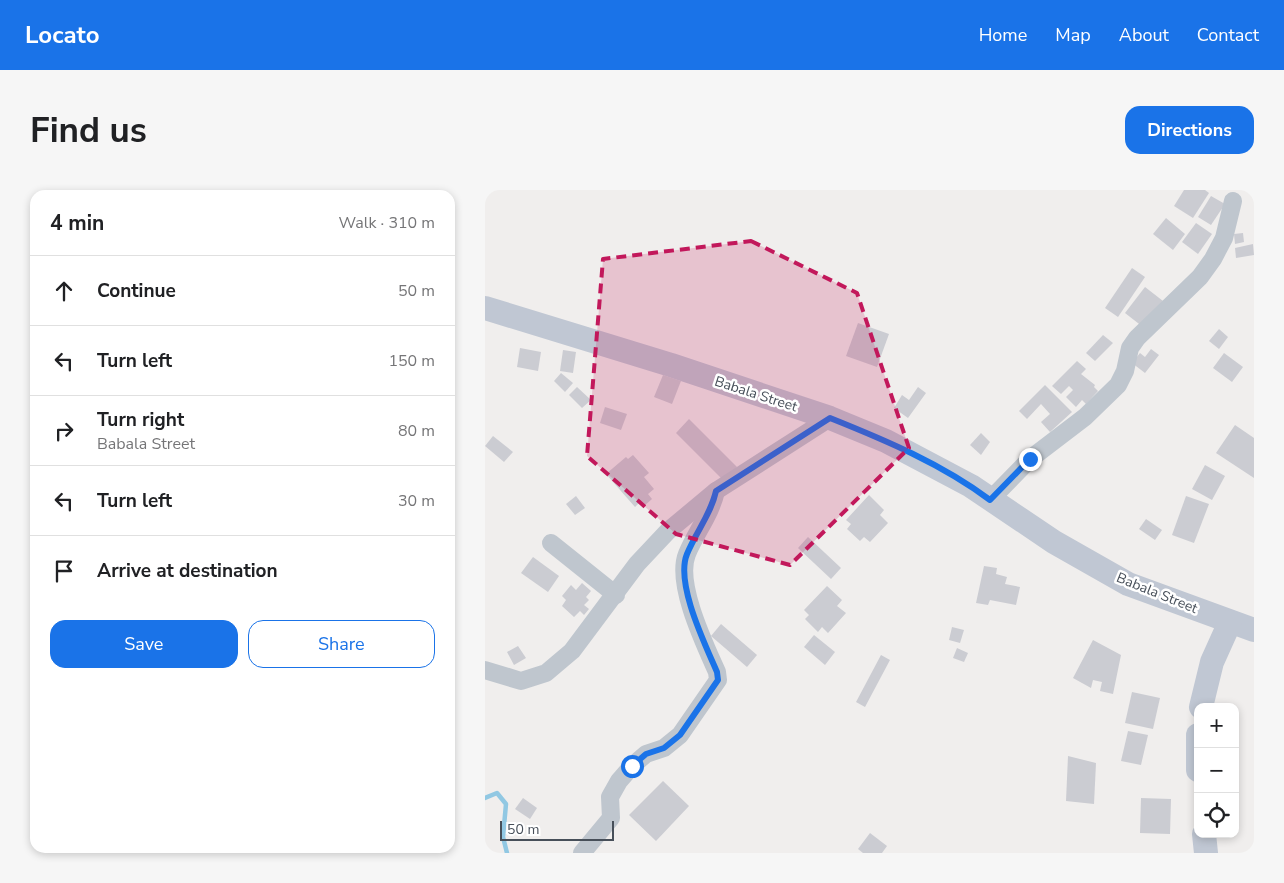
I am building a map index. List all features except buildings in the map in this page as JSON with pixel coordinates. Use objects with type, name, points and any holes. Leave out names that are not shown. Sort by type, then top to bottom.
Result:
[{"type":"street","points":[[990,500],[1030,459],[1085,417],[1118,385],[1125,371],[1130,348],[1137,338],[1200,277],[1213,259],[1224,238],[1233,201]]},
{"type":"street","name":"Babala Street","points":[[485,308],[644,356],[830,418],[886,441],[971,486],[1054,542],[1128,584],[1254,630]]},
{"type":"street","points":[[485,670],[521,681],[546,673],[572,651],[637,564],[668,531],[716,491],[830,418]]},
{"type":"street","points":[[581,853],[611,818],[610,797],[619,781],[646,754],[664,748],[680,735],[718,680],[717,672],[690,607],[684,565],[687,552],[713,504],[716,491]]},
{"type":"street","points":[[551,544],[615,595]]},
{"type":"street","points":[[1202,703],[1212,662],[1231,622]]},
{"type":"street","points":[[1204,838],[1205,853]]},
{"type":"highlighted area","points":[[751,241],[857,293],[909,448],[790,565],[676,534],[587,456],[603,259]]},
{"type":"waterway","points":[[485,798],[497,793],[506,804],[503,837],[507,853]]},
{"type":"route","points":[[632,766],[646,754],[664,748],[680,735],[716,685],[719,677],[690,607],[684,565],[687,552],[713,504],[716,491],[830,418],[886,441],[971,486],[990,500],[1030,459]]}]
